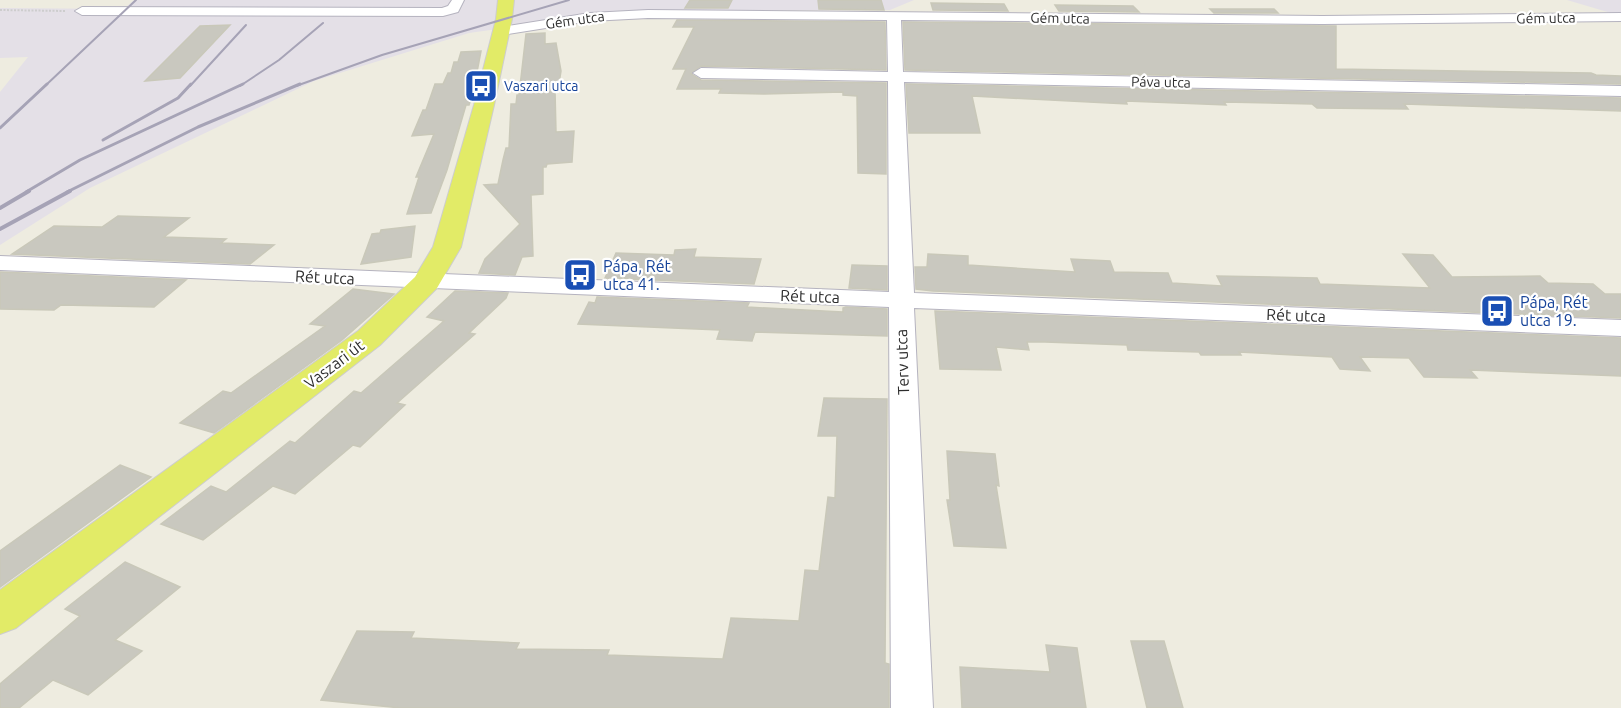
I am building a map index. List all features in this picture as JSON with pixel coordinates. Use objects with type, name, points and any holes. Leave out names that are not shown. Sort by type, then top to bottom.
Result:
[{"type":"main road","name":"Vaszari út","points":[[0,615],[369,338],[427,282],[447,247],[501,31],[506,0]]},
{"type":"street","points":[[82,11],[442,12],[453,9],[458,0]]},
{"type":"street","points":[[682,3],[735,4],[743,2]]},
{"type":"street","points":[[758,2],[768,8],[769,15]]},
{"type":"street","points":[[1588,3],[1621,15]]},
{"type":"street","points":[[1312,7],[1322,20]]},
{"type":"street","points":[[826,9],[889,10]]},
{"type":"street","name":"Gém utca","points":[[501,31],[619,15],[769,15],[889,10],[1322,20],[1621,15]]},
{"type":"street","name":"Terv utca","points":[[889,10],[895,76],[912,708]]},
{"type":"street","name":"Páva utca","points":[[701,73],[1621,91]]},
{"type":"street","name":"Rét utca","points":[[0,263],[427,282],[1621,328]]},
{"type":"path","points":[[0,10],[82,11]]},
{"type":"shaded area","points":[[134,0],[914,0],[890,10],[624,11],[469,33],[314,81],[90,188],[0,245],[0,92],[28,57],[0,58],[0,8],[124,9]]},
{"type":"shaded area","points":[[1567,0],[1621,0],[1621,16]]},
{"type":"building","points":[[690,0],[732,0],[728,8],[685,8]]},
{"type":"building","points":[[818,0],[881,0],[884,10],[819,9]]},
{"type":"building","points":[[931,3],[1004,4],[1008,11],[933,10]]},
{"type":"building","points":[[1055,5],[1133,6],[1139,12],[1059,11]]},
{"type":"building","points":[[1210,9],[1274,9],[1278,13],[1214,13]]},
{"type":"building","points":[[677,20],[885,22],[886,70],[701,66],[691,74],[701,80],[886,83],[886,174],[858,173],[857,96],[843,95],[843,92],[764,94],[719,93],[721,89],[677,89],[686,69],[673,69],[694,27],[673,27]]},
{"type":"building","points":[[903,22],[1336,26],[1336,69],[1591,73],[1621,76],[1621,84],[905,70]]},
{"type":"building","points":[[230,25],[180,78],[145,81],[200,26]]},
{"type":"building","points":[[545,33],[545,44],[556,43],[561,71],[558,90],[555,90],[556,132],[574,131],[572,162],[547,164],[543,167],[543,194],[531,195],[533,256],[522,257],[515,275],[479,273],[485,259],[520,224],[484,185],[498,184],[506,148],[509,148],[511,104],[516,104],[517,95],[519,95],[526,34]]},
{"type":"building","points":[[481,51],[473,93],[469,105],[466,105],[447,170],[431,213],[407,214],[419,177],[416,177],[434,134],[412,136],[423,110],[426,110],[435,84],[443,84],[448,73],[451,73],[454,62],[458,62],[461,52]]},
{"type":"building","points":[[906,84],[1621,98],[1621,111],[1404,104],[1408,109],[1317,108],[1312,104],[1224,102],[1226,105],[1126,101],[1127,104],[972,96],[980,133],[909,133]]},
{"type":"building","points":[[118,216],[189,218],[164,237],[226,239],[221,243],[274,245],[250,264],[12,254],[54,226],[102,227]]},
{"type":"building","points":[[415,226],[411,257],[361,264],[372,234],[380,233],[381,230]]},
{"type":"building","points":[[696,249],[694,257],[761,259],[754,284],[605,278],[616,253],[674,255],[675,250]]},
{"type":"building","points":[[928,254],[968,256],[968,265],[1075,272],[1071,259],[1110,261],[1114,272],[1168,273],[1172,283],[1222,286],[1217,276],[1317,278],[1320,284],[1430,288],[1403,254],[1433,255],[1452,277],[1540,276],[1548,283],[1593,284],[1605,294],[1621,294],[1621,318],[916,289],[915,267],[927,267]]},
{"type":"building","points":[[852,265],[887,266],[887,290],[849,288]]},
{"type":"building","points":[[0,272],[186,280],[154,307],[61,305],[54,310],[0,309]]},
{"type":"building","points":[[353,289],[394,294],[342,340],[214,433],[180,423],[223,391],[231,393],[325,326],[310,324]]},
{"type":"building","points":[[455,291],[508,293],[506,298],[469,333],[475,334],[397,403],[405,405],[360,447],[353,445],[295,494],[273,486],[203,540],[161,524],[211,486],[226,492],[290,441],[295,443],[354,391],[361,393],[444,321],[427,317]]},
{"type":"building","points":[[597,297],[749,303],[747,307],[843,312],[843,308],[846,307],[887,309],[887,336],[755,332],[752,341],[717,339],[720,330],[578,324],[589,302],[595,303]]},
{"type":"building","points":[[935,311],[1621,338],[1621,376],[1470,370],[1477,378],[1424,377],[1409,358],[1360,357],[1370,371],[1340,369],[1332,357],[1239,352],[1241,355],[1201,355],[1199,352],[1128,350],[1127,345],[1045,342],[1027,342],[1029,350],[996,347],[1001,370],[940,369]]},
{"type":"building","points":[[824,398],[887,399],[885,663],[889,664],[889,708],[401,708],[321,700],[357,631],[414,632],[411,638],[519,643],[516,649],[609,650],[607,655],[723,659],[731,618],[799,621],[805,570],[819,571],[828,497],[835,498],[837,436],[818,436]]},
{"type":"building","points":[[947,451],[995,454],[999,486],[996,485],[1006,548],[954,546],[947,500],[950,500]]},
{"type":"building","points":[[120,465],[151,477],[0,587],[0,551]]},
{"type":"building","points":[[125,562],[180,587],[115,640],[142,651],[88,695],[53,680],[19,708],[0,708],[0,684],[80,616],[65,609]]},
{"type":"building","points":[[1131,641],[1164,641],[1183,708],[1147,708]]},
{"type":"building","points":[[1046,645],[1077,648],[1086,708],[962,708],[960,667],[1050,672]]},
{"type":"railway","points":[[45,86],[136,0]]},
{"type":"railway","points":[[296,86],[382,55],[569,0]]},
{"type":"railway","points":[[243,84],[279,60],[323,23]]},
{"type":"railway","points":[[190,86],[246,25]]},
{"type":"railway","points":[[0,128],[47,84]]},
{"type":"railway","points":[[103,140],[178,98],[191,84]]},
{"type":"railway","points":[[26,192],[80,160],[243,84]]},
{"type":"railway","points":[[67,192],[198,127],[300,84]]},
{"type":"railway","points":[[0,208],[29,191]]},
{"type":"railway","points":[[0,229],[70,191]]},
{"type":"place","name":"Vaszari utca","points":[[481,86]]},
{"type":"place","name":"Pápa, Rét utca 41.","points":[[580,275]]},
{"type":"place","name":"Pápa, Rét utca 19.","points":[[1497,311]]}]
